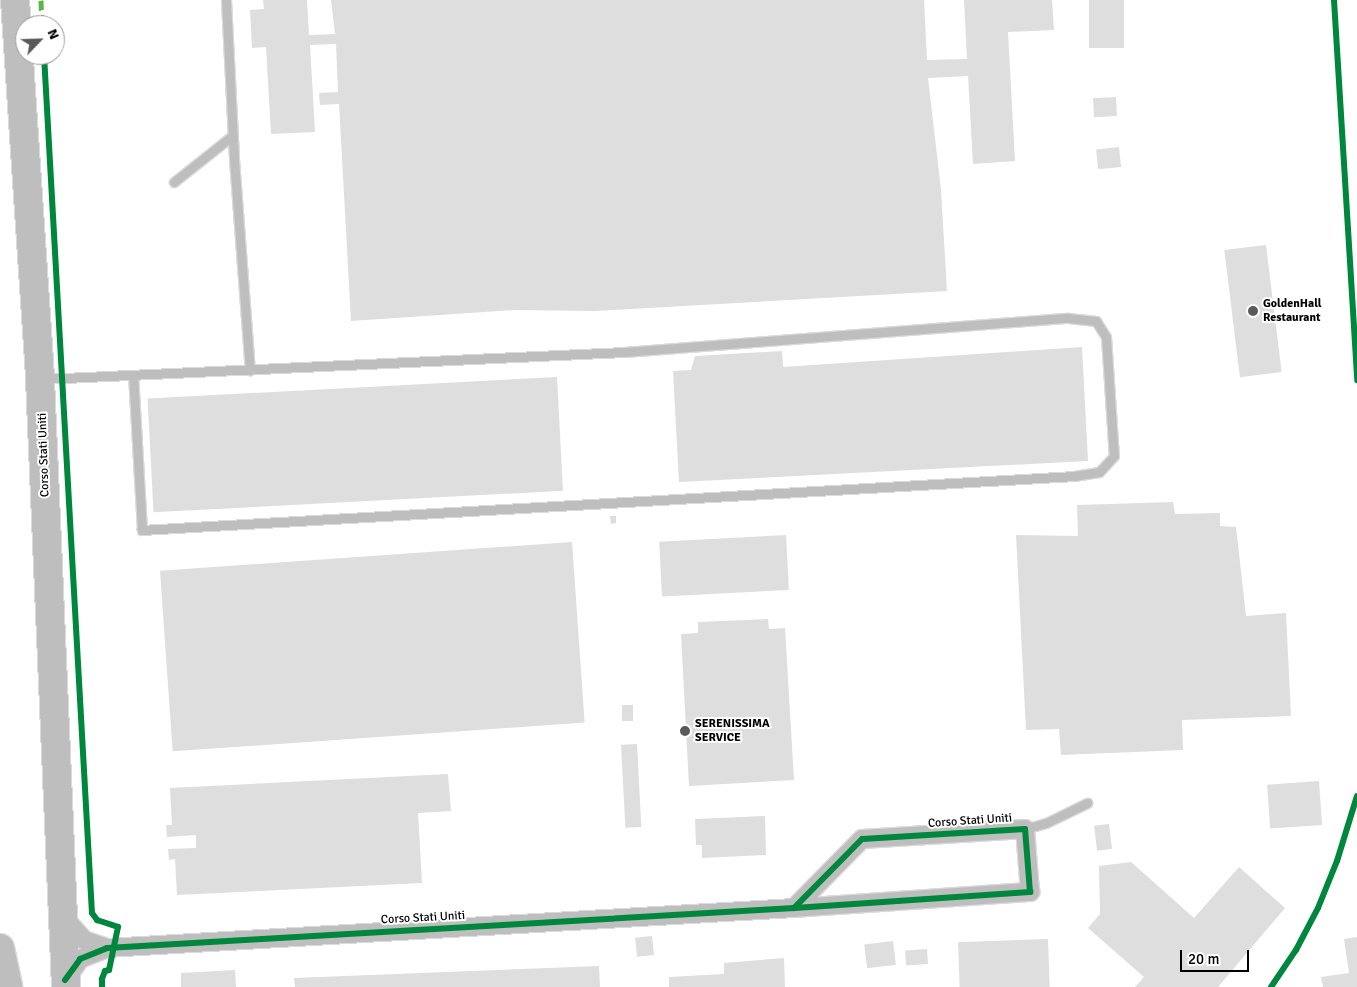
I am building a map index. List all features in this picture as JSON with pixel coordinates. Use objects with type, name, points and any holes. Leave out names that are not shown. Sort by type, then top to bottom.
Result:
[{"type":"main road","name":"Corso Stati Uniti","points":[[15,0],[40,379],[66,983]]},
{"type":"main road","points":[[0,948],[8,987]]},
{"type":"street","name":"Corso Stati Uniti","points":[[66,983],[80,959],[107,948],[794,908],[1030,892],[1025,829],[862,839],[794,908]]},
{"type":"street","name":"Corso Stati Uniti","points":[[63,911],[68,922],[84,940],[107,948]]},
{"type":"lane","points":[[226,0],[233,135],[250,370]]},
{"type":"lane","points":[[174,182],[233,135]]},
{"type":"lane","points":[[40,379],[624,352],[1068,318],[1096,321],[1106,337],[1114,456],[1099,472],[1076,476],[142,530],[133,375]]},
{"type":"lane","points":[[1025,829],[1046,823],[1087,803]]},
{"type":"building","points":[[263,0],[307,0],[309,35],[335,34],[331,0],[924,0],[927,60],[967,59],[964,0],[1052,0],[1054,30],[1008,32],[1015,161],[973,164],[968,76],[928,78],[941,190],[947,291],[596,311],[514,310],[351,321],[339,104],[320,105],[319,93],[338,92],[336,44],[310,45],[315,132],[271,134],[266,47],[252,48],[250,10],[264,9]]},
{"type":"building","points":[[1089,0],[1124,0],[1124,48],[1089,48]]},
{"type":"building","points":[[1116,97],[1117,116],[1094,117],[1093,98]]},
{"type":"building","points":[[1119,147],[1121,167],[1098,169],[1096,149]]},
{"type":"building","name":"GoldenHall Restaurant","points":[[1266,245],[1282,372],[1240,377],[1224,250]]},
{"type":"building","points":[[1082,347],[1088,461],[679,482],[673,371],[691,370],[695,356],[782,351],[783,367]]},
{"type":"building","points":[[557,377],[563,491],[154,512],[148,398]]},
{"type":"building","points":[[1173,502],[1175,514],[1220,513],[1220,526],[1236,527],[1246,616],[1286,613],[1291,716],[1182,720],[1183,750],[1061,755],[1059,729],[1026,730],[1016,535],[1078,536],[1077,505]]},
{"type":"building","points":[[610,516],[616,516],[616,523],[611,524]]},
{"type":"building","points":[[786,535],[789,590],[662,597],[659,542]]},
{"type":"building","points":[[572,542],[585,723],[173,751],[160,571]]},
{"type":"building","points":[[768,619],[769,629],[785,628],[794,780],[689,786],[681,634],[698,633],[698,622]]},
{"type":"building","points":[[622,705],[633,705],[633,721],[622,721]]},
{"type":"building","points":[[637,744],[641,827],[625,828],[621,745]]},
{"type":"building","points":[[448,774],[451,811],[418,813],[422,883],[177,895],[175,859],[169,860],[168,849],[196,848],[196,835],[167,837],[166,825],[172,825],[170,788]]},
{"type":"building","points":[[1319,781],[1322,825],[1270,829],[1267,785]]},
{"type":"building","points":[[765,816],[766,855],[702,858],[702,845],[696,845],[695,819]]},
{"type":"building","points":[[1109,824],[1112,849],[1097,851],[1094,826]]},
{"type":"building","points":[[1131,862],[1194,918],[1239,867],[1285,908],[1218,987],[1135,987],[1144,977],[1088,928],[1100,914],[1099,866]]},
{"type":"building","points":[[652,936],[654,955],[637,957],[635,938]]},
{"type":"building","points":[[1357,937],[1357,987],[1323,987],[1321,977],[1349,973],[1344,939]]},
{"type":"building","points":[[1048,939],[1050,987],[960,987],[958,942]]},
{"type":"building","points":[[893,941],[896,965],[867,968],[864,945]]},
{"type":"building","points":[[927,949],[928,964],[906,965],[905,951]]},
{"type":"building","points":[[784,958],[785,987],[669,987],[669,977],[724,974],[724,963]]},
{"type":"building","points":[[599,966],[600,987],[295,987],[294,978]]},
{"type":"building","points":[[235,970],[236,987],[181,987],[181,973]]},
{"type":"marked path","points":[[41,0],[42,15]]},
{"type":"cycle path","points":[[1334,0],[1357,380]]},
{"type":"cycle path","points":[[45,65],[92,913],[97,920],[118,927],[109,970],[105,971],[102,987]]},
{"type":"cycle path","points":[[1271,987],[1296,950],[1318,908],[1337,861],[1357,796]]},
{"type":"cycle path","points":[[65,980],[80,959],[107,948],[794,908],[1030,892],[1025,829],[862,839],[794,908]]},
{"type":"place","name":"GoldenHall Restaurant","points":[[1253,311]]},
{"type":"place","name":"SERENISSIMA SERVICE","points":[[685,731]]}]
